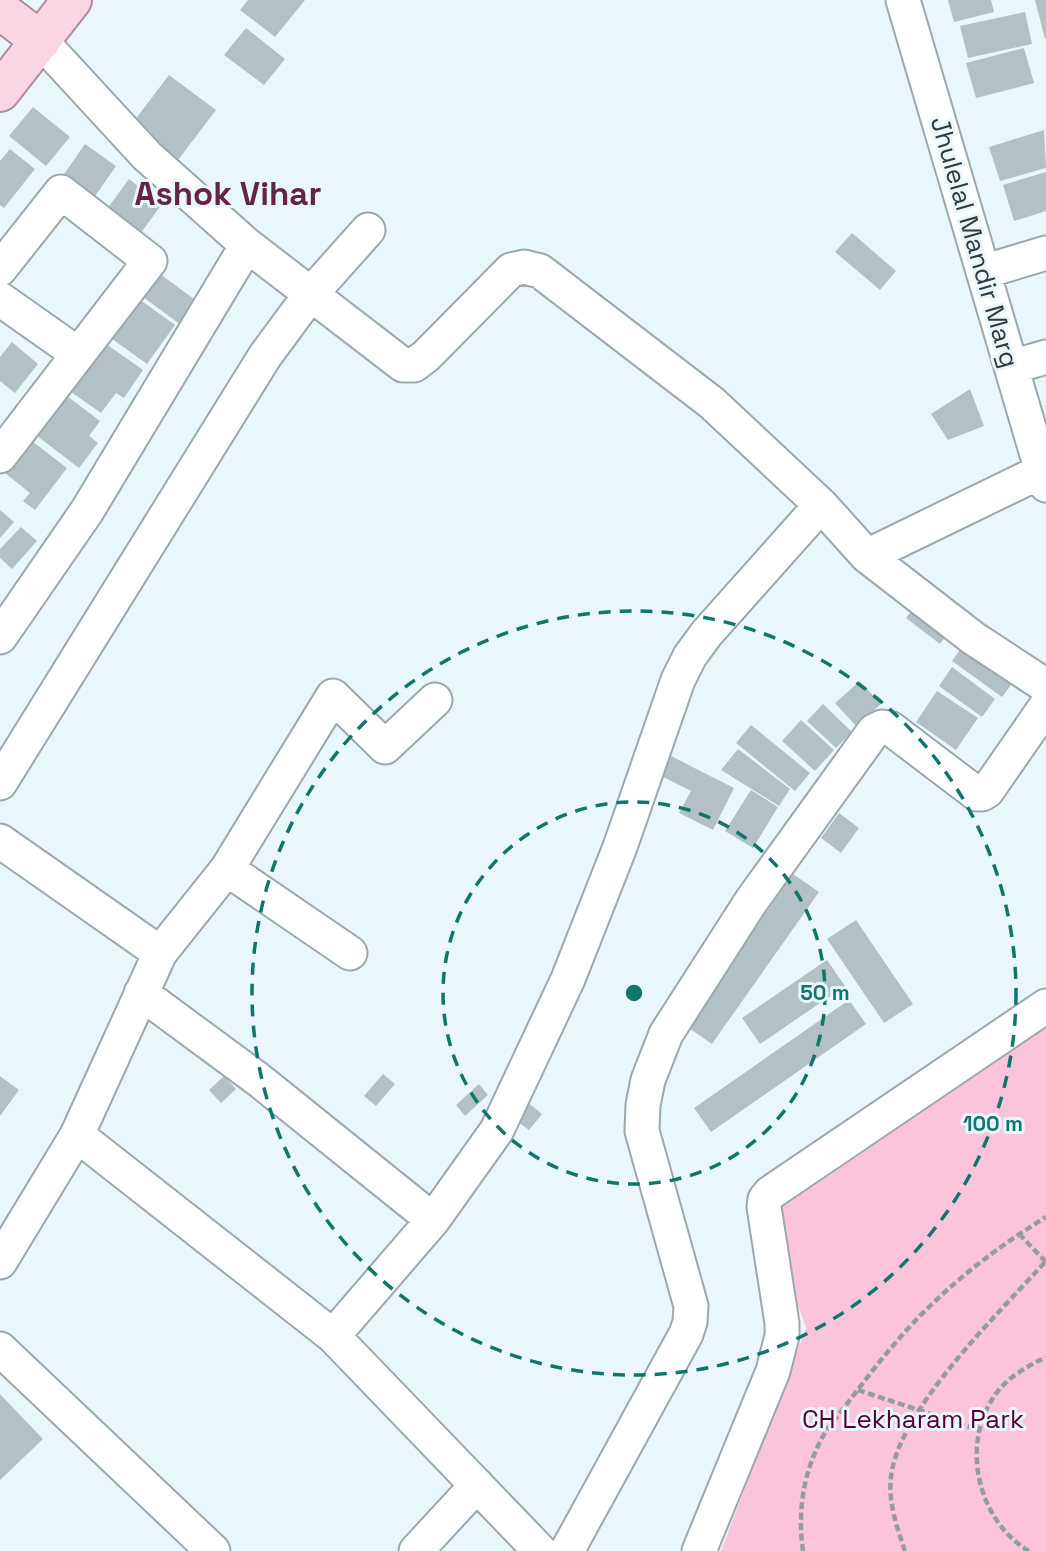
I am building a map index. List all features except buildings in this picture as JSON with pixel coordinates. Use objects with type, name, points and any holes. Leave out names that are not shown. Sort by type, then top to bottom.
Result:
[{"type":"main road","points":[[0,92],[72,0]]},
{"type":"main road","points":[[0,10],[41,41]]},
{"type":"street","name":"Jhulelal Mandir Marg","points":[[903,0],[1045,475]]},
{"type":"street","points":[[41,41],[147,156],[247,245],[403,365],[414,365],[511,270],[524,267],[540,271],[712,403],[821,505],[867,556],[973,638],[1046,686]]},
{"type":"street","points":[[0,270],[61,192],[150,261],[0,456]]},
{"type":"street","points":[[0,783],[265,356],[310,295],[368,230]]},
{"type":"street","points":[[0,637],[88,510],[247,245]]},
{"type":"street","points":[[983,272],[1046,253]]},
{"type":"street","points":[[0,299],[78,354]]},
{"type":"street","points":[[1012,367],[1046,357]]},
{"type":"street","points":[[867,556],[1045,475]]},
{"type":"street","points":[[333,1336],[433,1220],[497,1130],[568,979],[620,847],[678,680],[690,656],[821,505]]},
{"type":"street","points":[[0,1262],[77,1135],[159,953],[227,869],[333,695],[385,747],[435,700]]},
{"type":"street","points":[[567,1551],[686,1334],[690,1322],[691,1306],[642,1131],[648,1080],[666,1034],[752,900],[874,731],[882,727],[890,728],[976,794],[982,794],[987,791],[1046,706]]},
{"type":"street","points":[[0,841],[159,953]]},
{"type":"street","points":[[227,869],[350,953]]},
{"type":"street","points":[[141,993],[259,1080],[433,1220]]},
{"type":"street","points":[[699,1551],[773,1371],[782,1336],[765,1199],[770,1193],[1046,1006]]},
{"type":"street","points":[[77,1135],[333,1336],[540,1551]]},
{"type":"street","points":[[0,1349],[213,1551]]},
{"type":"street","points":[[416,1551],[477,1485]]},
{"type":"path","points":[[803,1551],[801,1514],[809,1467],[826,1432],[928,1308],[963,1275],[1046,1217]]},
{"type":"path","points":[[905,1551],[893,1509],[891,1478],[897,1451],[940,1380],[1046,1261],[1019,1234]]},
{"type":"path","points":[[1029,1551],[1007,1536],[992,1516],[976,1464],[979,1430],[999,1389],[1017,1373],[1046,1357]]},
{"type":"path","points":[[858,1390],[979,1430]]},
{"type":"green space","name":"CH Lekharam Park","points":[[1046,1027],[1046,1551],[721,1551],[806,1328],[764,1207]]},
{"type":"district","name":"Ashok Vihar","points":[[228,193]]}]
